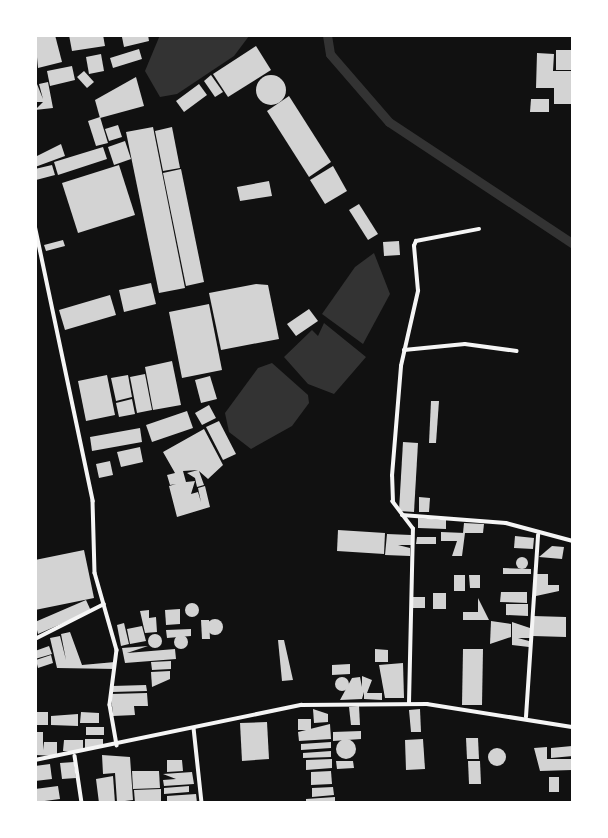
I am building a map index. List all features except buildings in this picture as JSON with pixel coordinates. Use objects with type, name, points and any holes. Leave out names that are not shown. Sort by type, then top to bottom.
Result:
[{"type":"street","points":[[35,225],[88,474],[95,573],[120,668],[110,690],[117,746]]},
{"type":"street","points":[[409,703],[413,529],[400,515],[392,477],[404,350],[418,290],[416,241],[479,229]]},
{"type":"street","points":[[35,256],[41,254]]},
{"type":"street","points":[[404,350],[465,344],[517,351]]},
{"type":"street","points":[[400,515],[506,523],[538,535],[573,541]]},
{"type":"street","points":[[526,718],[538,535]]},
{"type":"street","points":[[35,639],[105,603]]},
{"type":"street","points":[[35,760],[75,756],[301,705],[409,703],[573,727]]},
{"type":"street","points":[[194,728],[202,803]]},
{"type":"street","points":[[75,756],[82,803]]},
{"type":"shaded area","points":[[160,35],[249,36],[234,56],[177,94],[160,97],[145,71]]},
{"type":"shaded area","points":[[374,253],[390,294],[363,344],[322,314],[355,267]]},
{"type":"shaded area","points":[[324,323],[366,357],[334,394],[308,384],[284,357],[312,330],[318,336]]},
{"type":"shaded area","points":[[272,363],[308,395],[309,403],[292,426],[251,449],[229,432],[225,413],[258,368]]},
{"type":"waterway","points":[[327,35],[330,54],[389,122],[573,244]]}]
